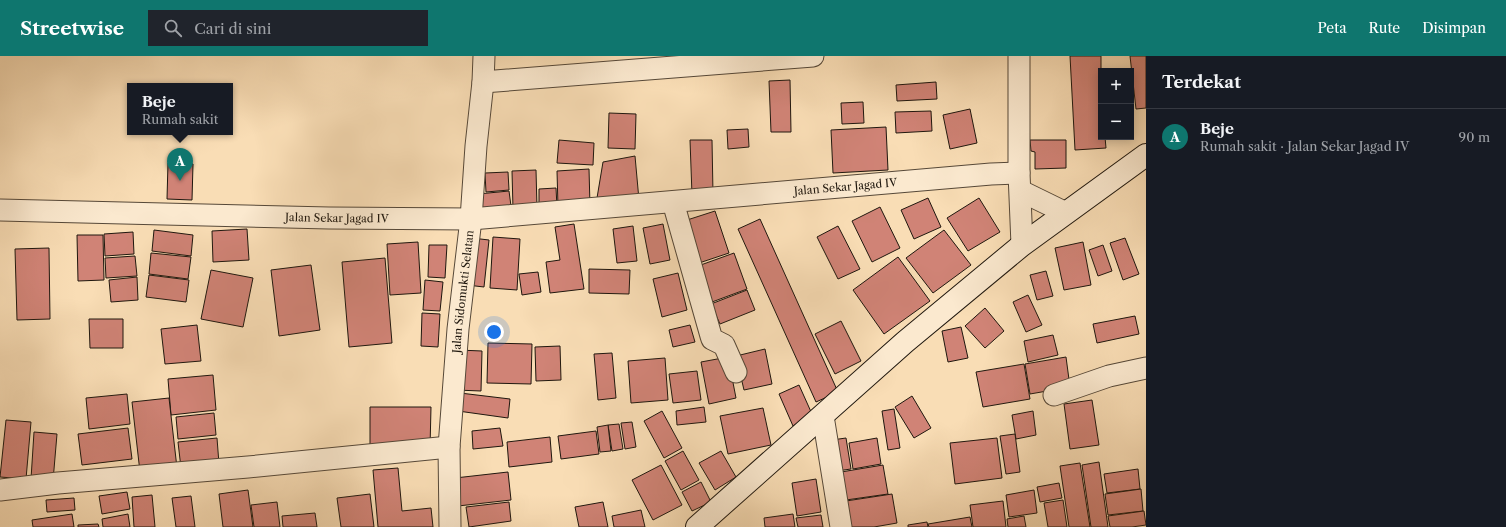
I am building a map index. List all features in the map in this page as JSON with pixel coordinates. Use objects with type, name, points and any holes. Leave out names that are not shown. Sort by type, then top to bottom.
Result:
[{"type":"main road","points":[[698,527],[905,342],[1022,245],[1146,155]]},
{"type":"street","name":"Jalan Sidomukti Selatan","points":[[450,527],[448,446],[458,329],[471,219],[484,56]]},
{"type":"street","points":[[483,82],[813,56]]},
{"type":"street","points":[[1019,56],[1022,245]]},
{"type":"street","name":"Jalan Sekar Jagad IV","points":[[0,210],[329,218],[471,219],[985,175],[1020,182]]},
{"type":"street","points":[[1020,182],[1066,213]]},
{"type":"street","points":[[673,202],[712,339],[724,346],[736,372]]},
{"type":"street","points":[[1054,395],[1109,376],[1146,368]]},
{"type":"street","points":[[823,416],[841,527]]},
{"type":"street","points":[[0,490],[248,467],[448,446]]},
{"type":"building","points":[[1070,56],[1101,56],[1101,68],[1098,68],[1098,140],[1105,140],[1106,148],[1075,150]]},
{"type":"building","points":[[1130,56],[1146,56],[1146,108],[1136,109],[1134,68],[1131,68]]},
{"type":"building","points":[[790,80],[791,132],[771,132],[769,81]]},
{"type":"building","points":[[936,82],[937,99],[897,101],[896,85]]},
{"type":"building","points":[[863,102],[864,123],[842,124],[841,103]]},
{"type":"building","points":[[970,109],[977,143],[950,149],[943,115]]},
{"type":"building","points":[[931,111],[932,131],[896,133],[895,112]]},
{"type":"building","points":[[609,113],[636,114],[635,149],[608,148]]},
{"type":"building","points":[[886,127],[888,170],[833,173],[831,130]]},
{"type":"building","points":[[748,129],[749,147],[728,149],[727,130]]},
{"type":"building","points":[[559,140],[594,143],[593,165],[557,163]]},
{"type":"building","points":[[690,140],[712,140],[713,194],[692,195]]},
{"type":"building","points":[[1030,140],[1066,140],[1066,168],[1035,169],[1035,152],[1031,151]]},
{"type":"building","points":[[635,156],[639,200],[596,204],[603,162]]},
{"type":"building","points":[[168,163],[193,164],[192,200],[167,199]]},
{"type":"building","points":[[589,169],[590,206],[558,207],[557,171]]},
{"type":"building","points":[[536,170],[537,208],[513,209],[512,171]]},
{"type":"building","points":[[508,172],[509,190],[486,192],[485,173]]},
{"type":"building","points":[[556,188],[557,207],[539,208],[539,189]]},
{"type":"building","points":[[509,191],[511,206],[479,208],[478,194]]},
{"type":"building","points":[[928,198],[941,227],[914,239],[901,210]]},
{"type":"building","points":[[979,198],[1000,232],[968,251],[947,218]]},
{"type":"building","points":[[880,207],[900,248],[872,262],[852,221]]},
{"type":"building","points":[[715,211],[729,253],[699,263],[684,221]]},
{"type":"building","points":[[760,219],[838,392],[816,402],[738,229]]},
{"type":"building","points":[[574,224],[584,289],[550,293],[546,262],[560,260],[555,227]]},
{"type":"building","points":[[663,224],[670,260],[650,264],[643,228]]},
{"type":"building","points":[[633,226],[637,261],[617,263],[613,229]]},
{"type":"building","points":[[838,226],[860,269],[838,279],[817,237]]},
{"type":"building","points":[[247,229],[249,260],[213,262],[212,231]]},
{"type":"building","points":[[154,230],[193,235],[191,256],[152,251]]},
{"type":"building","points":[[944,230],[971,265],[933,293],[906,258]]},
{"type":"building","points":[[133,232],[134,254],[105,256],[104,234]]},
{"type":"building","points":[[77,235],[103,235],[104,280],[78,281]]},
{"type":"building","points":[[493,237],[520,239],[517,290],[490,288]]},
{"type":"building","points":[[472,238],[489,240],[484,287],[467,285]]},
{"type":"building","points":[[1125,238],[1139,274],[1123,280],[1110,243]]},
{"type":"building","points":[[418,242],[421,293],[390,295],[387,244]]},
{"type":"building","points":[[1083,242],[1091,285],[1064,290],[1055,248]]},
{"type":"building","points":[[429,245],[447,245],[445,278],[428,277]]},
{"type":"building","points":[[1103,245],[1112,271],[1098,276],[1089,250]]},
{"type":"building","points":[[49,248],[50,319],[17,320],[15,249]]},
{"type":"building","points":[[151,253],[191,257],[188,279],[149,274]]},
{"type":"building","points":[[734,253],[747,289],[712,302],[698,266]]},
{"type":"building","points":[[135,256],[137,276],[106,278],[105,258]]},
{"type":"building","points":[[898,257],[930,301],[884,334],[853,290]]},
{"type":"building","points":[[385,258],[392,343],[349,347],[342,262]]},
{"type":"building","points":[[311,265],[320,330],[279,336],[271,270]]},
{"type":"building","points":[[589,269],[630,270],[629,294],[589,293]]},
{"type":"building","points":[[211,270],[253,278],[243,327],[201,319]]},
{"type":"building","points":[[1046,271],[1053,296],[1037,300],[1030,275]]},
{"type":"building","points":[[538,272],[541,292],[522,295],[519,274]]},
{"type":"building","points":[[678,273],[687,310],[662,317],[653,279]]},
{"type":"building","points":[[149,275],[189,280],[186,302],[146,297]]},
{"type":"building","points":[[137,277],[138,300],[111,302],[109,280]]},
{"type":"building","points":[[425,280],[443,282],[440,311],[423,310]]},
{"type":"building","points":[[747,290],[755,310],[720,324],[711,304]]},
{"type":"building","points":[[1028,295],[1042,325],[1026,332],[1013,302]]},
{"type":"building","points":[[985,308],[1004,331],[985,348],[965,326]]},
{"type":"building","points":[[422,313],[440,314],[438,347],[421,346]]},
{"type":"building","points":[[1135,316],[1139,334],[1097,343],[1093,324]]},
{"type":"building","points":[[89,319],[123,319],[123,348],[90,348]]},
{"type":"building","points":[[841,321],[861,361],[835,374],[815,334]]},
{"type":"building","points":[[197,325],[201,361],[165,364],[161,329]]},
{"type":"building","points":[[690,325],[695,342],[673,347],[669,330]]},
{"type":"building","points":[[961,327],[968,358],[948,362],[942,331]]},
{"type":"building","points":[[1053,335],[1058,355],[1028,362],[1024,341]]},
{"type":"building","points":[[488,343],[532,344],[531,384],[487,383]]},
{"type":"building","points":[[560,346],[561,380],[536,381],[535,347]]},
{"type":"building","points":[[765,349],[772,384],[744,390],[736,356]]},
{"type":"building","points":[[458,350],[482,351],[481,391],[456,390]]},
{"type":"building","points":[[612,353],[616,398],[598,400],[594,354]]},
{"type":"building","points":[[728,357],[736,398],[709,404],[701,362]]},
{"type":"building","points":[[1066,357],[1070,387],[1030,394],[1025,364]]},
{"type":"building","points":[[665,358],[668,400],[631,403],[628,361]]},
{"type":"building","points":[[1024,364],[1030,399],[983,407],[976,372]]},
{"type":"building","points":[[697,371],[701,400],[673,403],[669,374]]},
{"type":"building","points":[[213,375],[216,410],[171,415],[168,379]]},
{"type":"building","points":[[799,385],[812,414],[793,426],[779,394]]},
{"type":"building","points":[[460,393],[510,399],[508,418],[458,411]]},
{"type":"building","points":[[127,394],[130,424],[89,429],[86,398]]},
{"type":"building","points":[[912,396],[931,428],[914,438],[895,407]]},
{"type":"building","points":[[169,398],[177,468],[140,472],[132,402]]},
{"type":"building","points":[[1092,400],[1099,445],[1070,449],[1064,404]]},
{"type":"building","points":[[370,407],[431,407],[430,448],[370,448]]},
{"type":"building","points":[[704,407],[706,422],[677,425],[676,411]]},
{"type":"building","points":[[763,408],[771,445],[728,454],[720,416]]},
{"type":"building","points":[[894,409],[900,448],[888,450],[882,411]]},
{"type":"building","points":[[662,411],[682,448],[664,458],[644,421]]},
{"type":"building","points":[[1033,411],[1036,435],[1016,439],[1012,415]]},
{"type":"building","points":[[214,413],[216,435],[178,439],[176,417]]},
{"type":"building","points":[[6,420],[31,422],[26,479],[0,477]]},
{"type":"building","points":[[632,422],[636,447],[625,449],[621,423]]},
{"type":"building","points":[[619,424],[623,449],[612,451],[608,425]]},
{"type":"building","points":[[608,425],[611,451],[600,452],[597,427]]},
{"type":"building","points":[[128,428],[132,459],[82,465],[78,434]]},
{"type":"building","points":[[500,428],[503,446],[473,449],[472,431]]},
{"type":"building","points":[[596,431],[599,454],[561,459],[558,436]]},
{"type":"building","points":[[34,432],[57,434],[53,481],[31,479]]},
{"type":"building","points":[[1015,434],[1020,472],[1006,474],[1000,436]]},
{"type":"building","points":[[550,437],[552,462],[509,467],[507,442]]},
{"type":"building","points":[[217,438],[219,464],[181,468],[178,442]]},
{"type":"building","points":[[846,438],[851,469],[837,471],[832,440]]},
{"type":"building","points":[[877,438],[881,464],[853,469],[849,443]]},
{"type":"building","points":[[997,438],[1002,478],[955,484],[950,443]]},
{"type":"building","points":[[683,451],[699,480],[681,490],[665,461]]},
{"type":"building","points":[[721,451],[736,477],[715,490],[699,463]]},
{"type":"building","points":[[1099,462],[1108,527],[1091,527],[1082,465]]},
{"type":"building","points":[[1080,463],[1090,527],[1069,527],[1060,466]]},
{"type":"building","points":[[661,465],[682,505],[653,520],[632,480]]},
{"type":"building","points":[[883,465],[888,494],[846,500],[841,472]]},
{"type":"building","points":[[398,468],[402,511],[431,508],[433,527],[378,527],[373,470]]},
{"type":"building","points":[[1138,469],[1140,489],[1107,493],[1104,474]]},
{"type":"building","points":[[508,472],[511,500],[458,506],[455,478]]},
{"type":"building","points":[[816,479],[821,512],[797,516],[792,483]]},
{"type":"building","points":[[701,482],[711,502],[692,511],[682,492]]},
{"type":"building","points":[[1059,483],[1062,498],[1040,502],[1037,487]]},
{"type":"building","points":[[1141,489],[1143,511],[1108,515],[1105,494]]},
{"type":"building","points":[[248,490],[253,527],[223,527],[219,494]]},
{"type":"building","points":[[1034,490],[1037,513],[1009,517],[1006,495]]},
{"type":"building","points":[[127,492],[130,509],[102,514],[99,496]]},
{"type":"building","points":[[370,494],[374,527],[341,527],[337,498]]},
{"type":"building","points":[[892,494],[897,523],[874,527],[850,527],[846,501]]},
{"type":"building","points":[[152,495],[155,527],[134,527],[132,497]]},
{"type":"building","points":[[191,496],[195,527],[176,527],[172,498]]},
{"type":"building","points":[[74,498],[75,510],[47,512],[46,500]]},
{"type":"building","points":[[1063,500],[1067,527],[1048,527],[1044,503]]},
{"type":"building","points":[[1003,501],[1006,527],[973,527],[970,505]]},
{"type":"building","points":[[277,502],[280,527],[254,527],[251,505]]},
{"type":"building","points":[[509,502],[511,521],[469,527],[466,507]]},
{"type":"building","points":[[603,502],[608,527],[579,527],[575,507]]},
{"type":"building","points":[[641,510],[645,527],[614,527],[612,516]]},
{"type":"building","points":[[1144,511],[1146,525],[1132,527],[1110,527],[1108,516]]},
{"type":"building","points":[[315,513],[317,527],[283,527],[282,516]]},
{"type":"building","points":[[72,514],[74,527],[33,527],[32,520]]},
{"type":"building","points":[[128,514],[130,527],[103,527],[102,519]]},
{"type":"building","points":[[793,514],[795,527],[765,527],[764,518]]},
{"type":"building","points":[[821,515],[823,527],[798,527],[796,518]]},
{"type":"building","points":[[1024,516],[1026,527],[1008,527],[1007,519]]},
{"type":"building","points":[[970,517],[972,527],[929,527],[928,524]]},
{"type":"building","points":[[927,522],[928,527],[908,527],[908,525]]},
{"type":"building","points":[[98,524],[99,527],[78,527],[78,525]]},
{"type":"place","name":"Beje","points":[[180,181]]}]
